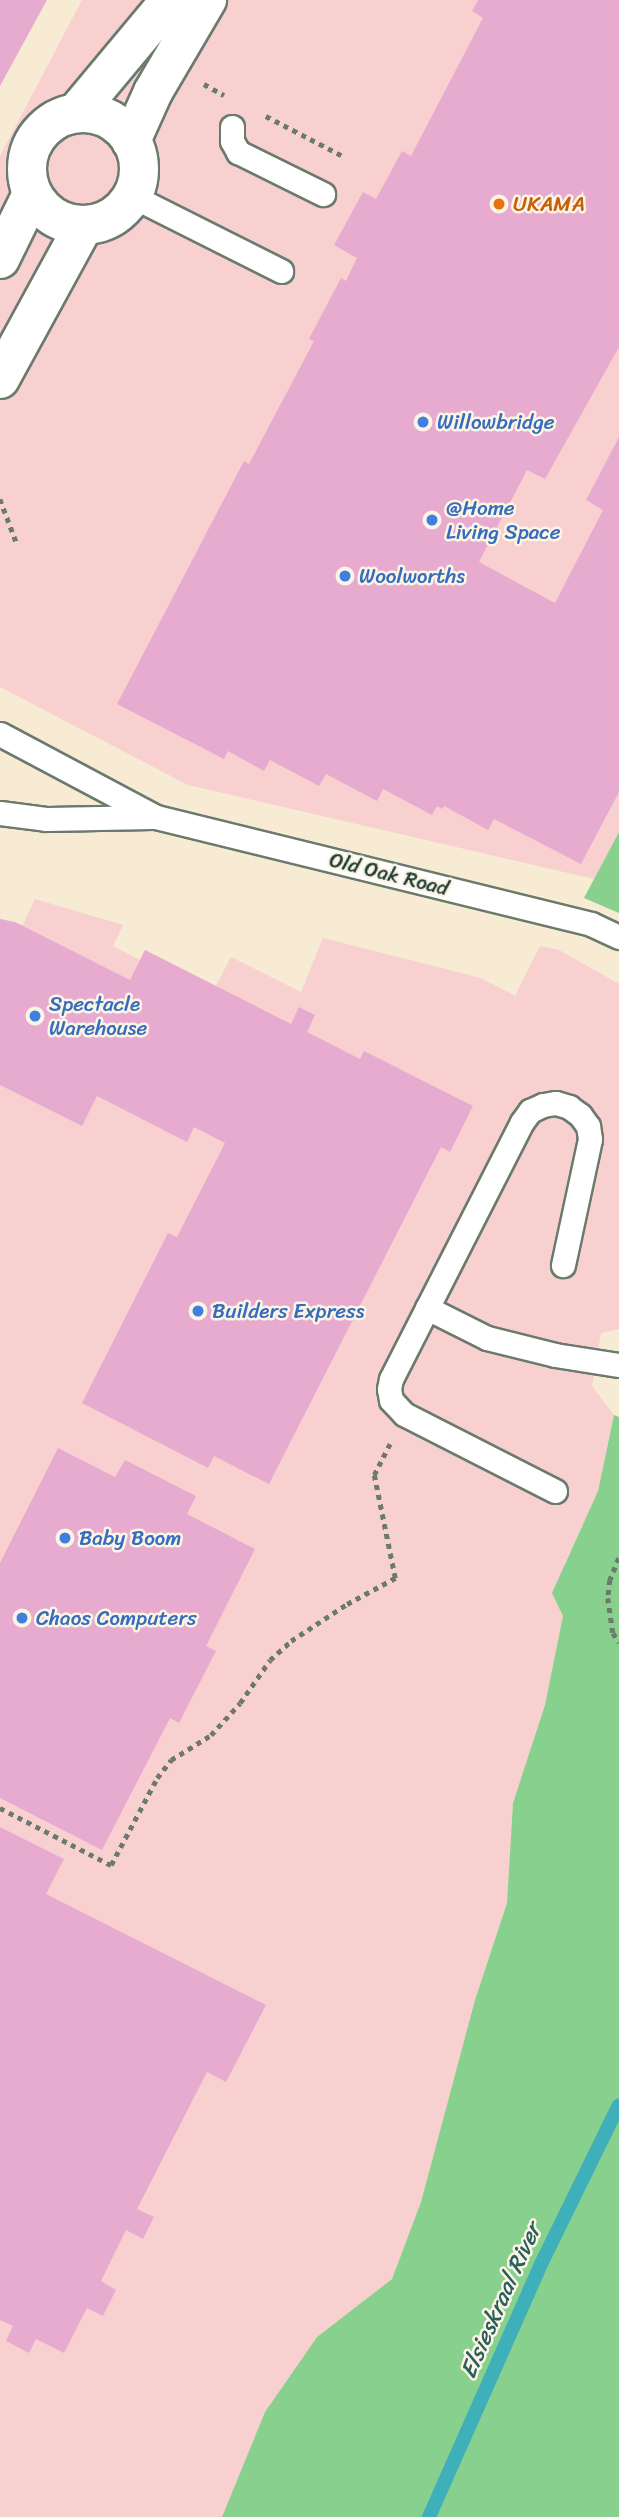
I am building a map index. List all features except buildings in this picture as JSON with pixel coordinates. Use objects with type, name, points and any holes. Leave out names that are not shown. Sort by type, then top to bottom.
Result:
[{"type":"street","points":[[76,113],[170,0]]},
{"type":"street","points":[[131,141],[153,92],[207,0]]},
{"type":"street","points":[[76,113],[102,116],[113,122],[131,141],[138,163],[137,186],[132,196],[112,217],[83,225],[53,217],[32,194],[26,164],[30,148],[48,124],[76,113]]},
{"type":"street","points":[[0,259],[32,194]]},
{"type":"street","points":[[0,380],[83,225]]},
{"type":"lane","points":[[232,127],[232,141],[238,152],[323,194]]},
{"type":"lane","points":[[132,196],[281,271]]},
{"type":"lane","name":"Old Oak Road","points":[[0,734],[156,817],[591,924],[619,937]]},
{"type":"lane","name":"Old Oak Road","points":[[0,813],[46,819],[156,817]]},
{"type":"lane","points":[[555,1491],[404,1414],[391,1399],[391,1379],[522,1122],[530,1111],[556,1103],[569,1107],[580,1115],[588,1126],[590,1139],[563,1265]]},
{"type":"lane","points":[[428,1308],[487,1338],[555,1355],[619,1365]]},
{"type":"path","points":[[0,499],[17,544]]},
{"type":"path","points":[[0,1808],[111,1865],[157,1778],[171,1760],[218,1728],[270,1660],[292,1642],[347,1604],[395,1578],[374,1475],[404,1414]]},
{"type":"path","points":[[619,1558],[610,1580],[608,1598],[613,1633],[619,1642]]},
{"type":"shaded area","points":[[82,0],[619,0],[619,832],[594,879],[188,785],[0,687],[0,156]]},
{"type":"shaded area","points":[[35,899],[123,925],[113,946],[140,960],[145,950],[216,986],[231,957],[301,992],[323,938],[481,978],[515,996],[540,946],[559,950],[619,984],[619,1329],[601,1333],[592,1386],[614,1415],[598,1491],[564,1565],[563,1616],[545,1705],[513,1803],[507,1903],[475,2000],[421,2202],[392,2279],[317,2337],[265,2412],[222,2517],[0,2517],[0,919],[23,925]]},
{"type":"green space","points":[[619,832],[619,913],[584,898]]},
{"type":"green space","points":[[614,1415],[619,1417],[619,2517],[222,2517],[265,2412],[317,2337],[392,2279],[421,2202],[475,2000],[507,1903],[513,1803],[545,1705],[563,1616],[552,1593],[598,1491]]},
{"type":"waterway","name":"Elsieskraal River","points":[[429,2517],[544,2258],[619,2105]]},
{"type":"place","name":"UKAMA","points":[[499,204]]},
{"type":"place","name":"Willowbridge","points":[[423,422]]},
{"type":"place","name":"@Home Living Space","points":[[432,520]]},
{"type":"place","name":"Woolworths","points":[[345,576]]},
{"type":"place","name":"Spectacle Warehouse","points":[[35,1016]]},
{"type":"place","name":"Builders Express","points":[[198,1311]]},
{"type":"place","name":"Baby Boom","points":[[65,1538]]},
{"type":"place","name":"Chaos Computers","points":[[22,1618]]}]
